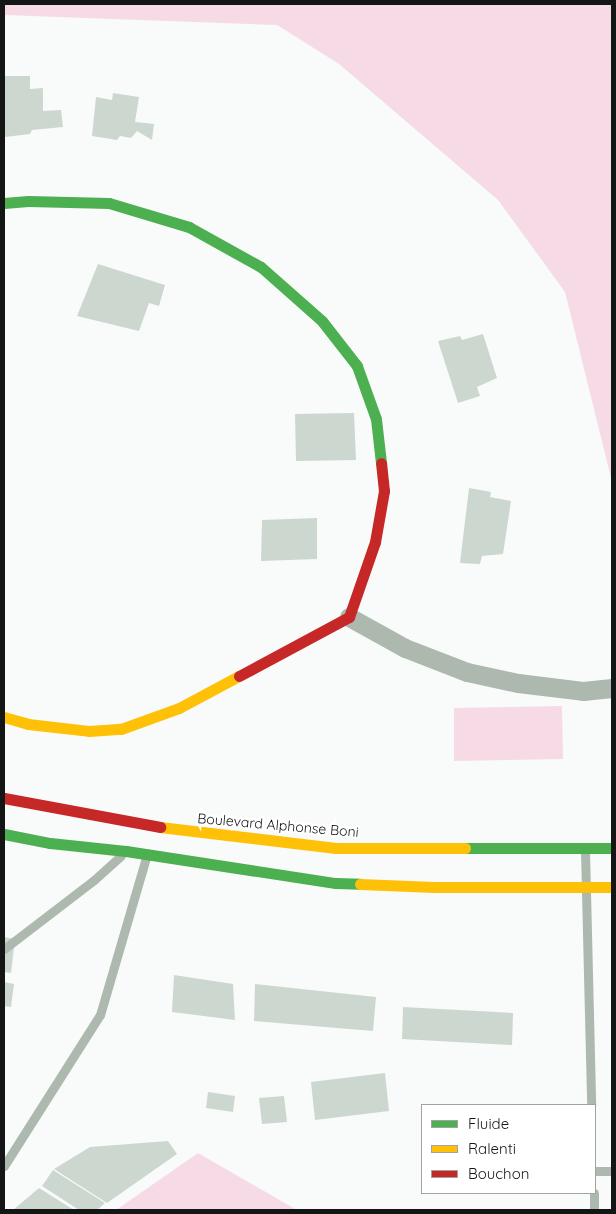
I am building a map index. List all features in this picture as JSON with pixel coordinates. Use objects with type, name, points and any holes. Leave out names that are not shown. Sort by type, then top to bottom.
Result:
[{"type":"main road","points":[[4,203],[28,201],[109,203],[189,227],[261,267],[322,321],[356,366],[376,419],[384,491],[375,542],[349,617],[179,708],[121,729],[89,731],[28,724],[4,717]]},
{"type":"main road","name":"Boulevard Alphonse Boni","points":[[4,798],[172,829],[336,848],[612,848]]},
{"type":"main road","points":[[4,834],[50,843],[126,851],[336,883],[434,888],[612,887]]},
{"type":"street","points":[[349,617],[405,648],[467,672],[518,683],[583,690],[612,688]]},
{"type":"lane","points":[[585,848],[592,1104]]},
{"type":"lane","points":[[4,949],[94,880],[126,851]]},
{"type":"lane","points":[[4,1166],[100,1015],[146,855]]},
{"type":"lane","points":[[596,1171],[612,1171]]},
{"type":"lane","points":[[594,1194],[594,1210]]},
{"type":"shaded area","points":[[4,4],[612,4],[612,482],[565,292],[498,200],[339,64],[277,25],[4,15]]},
{"type":"shaded area","points":[[562,706],[563,759],[454,761],[454,708]]},
{"type":"shaded area","points":[[198,1153],[297,1210],[116,1210]]},
{"type":"building","points":[[4,76],[30,76],[30,89],[43,88],[43,111],[61,110],[63,127],[32,130],[30,134],[5,137]]},
{"type":"building","points":[[113,93],[139,97],[135,122],[154,124],[152,140],[137,131],[131,138],[120,136],[117,140],[92,136],[96,97],[112,100]]},
{"type":"building","points":[[98,264],[165,285],[159,306],[149,303],[139,331],[77,316]]},
{"type":"building","points":[[483,334],[497,378],[477,387],[480,396],[458,403],[438,341],[460,336],[462,340]]},
{"type":"building","points":[[354,413],[356,460],[296,461],[295,414]]},
{"type":"building","points":[[469,488],[491,492],[490,497],[511,501],[503,554],[482,556],[480,564],[460,563]]},
{"type":"building","points":[[317,518],[317,559],[261,561],[262,520]]},
{"type":"building","points":[[4,937],[15,939],[11,973],[4,972]]},
{"type":"building","points":[[174,975],[233,984],[235,1020],[172,1012]]},
{"type":"building","points":[[4,982],[14,984],[11,1007],[4,1006]]},
{"type":"building","points":[[255,984],[376,997],[373,1031],[254,1021]]},
{"type":"building","points":[[403,1007],[513,1013],[512,1045],[402,1039]]},
{"type":"building","points":[[385,1073],[389,1111],[315,1120],[311,1082]]},
{"type":"building","points":[[208,1092],[235,1096],[233,1112],[206,1108]]},
{"type":"building","points":[[284,1096],[287,1122],[262,1124],[259,1098]]},
{"type":"building","points":[[168,1141],[177,1154],[107,1203],[54,1169],[90,1147]]},
{"type":"building","points":[[53,1170],[105,1203],[97,1210],[79,1210],[42,1186]]},
{"type":"building","points":[[39,1188],[74,1210],[13,1210]]},
{"type":"traffic: fast","points":[[4,203],[28,201],[109,203],[189,227],[261,267],[322,321],[357,366],[376,419],[381,463]]},
{"type":"traffic: fast","points":[[4,834],[50,843],[126,851],[336,883],[360,884]]},
{"type":"traffic: fast","points":[[465,848],[612,848]]},
{"type":"traffic: slow","points":[[4,717],[28,724],[89,731],[121,729],[179,708],[239,676]]},
{"type":"traffic: slow","points":[[160,827],[336,848],[465,848]]},
{"type":"traffic: slow","points":[[360,884],[434,887],[612,887]]},
{"type":"traffic: jam","points":[[239,676],[349,617],[375,542],[384,491],[381,463]]},
{"type":"traffic: jam","points":[[4,798],[160,827]]}]
